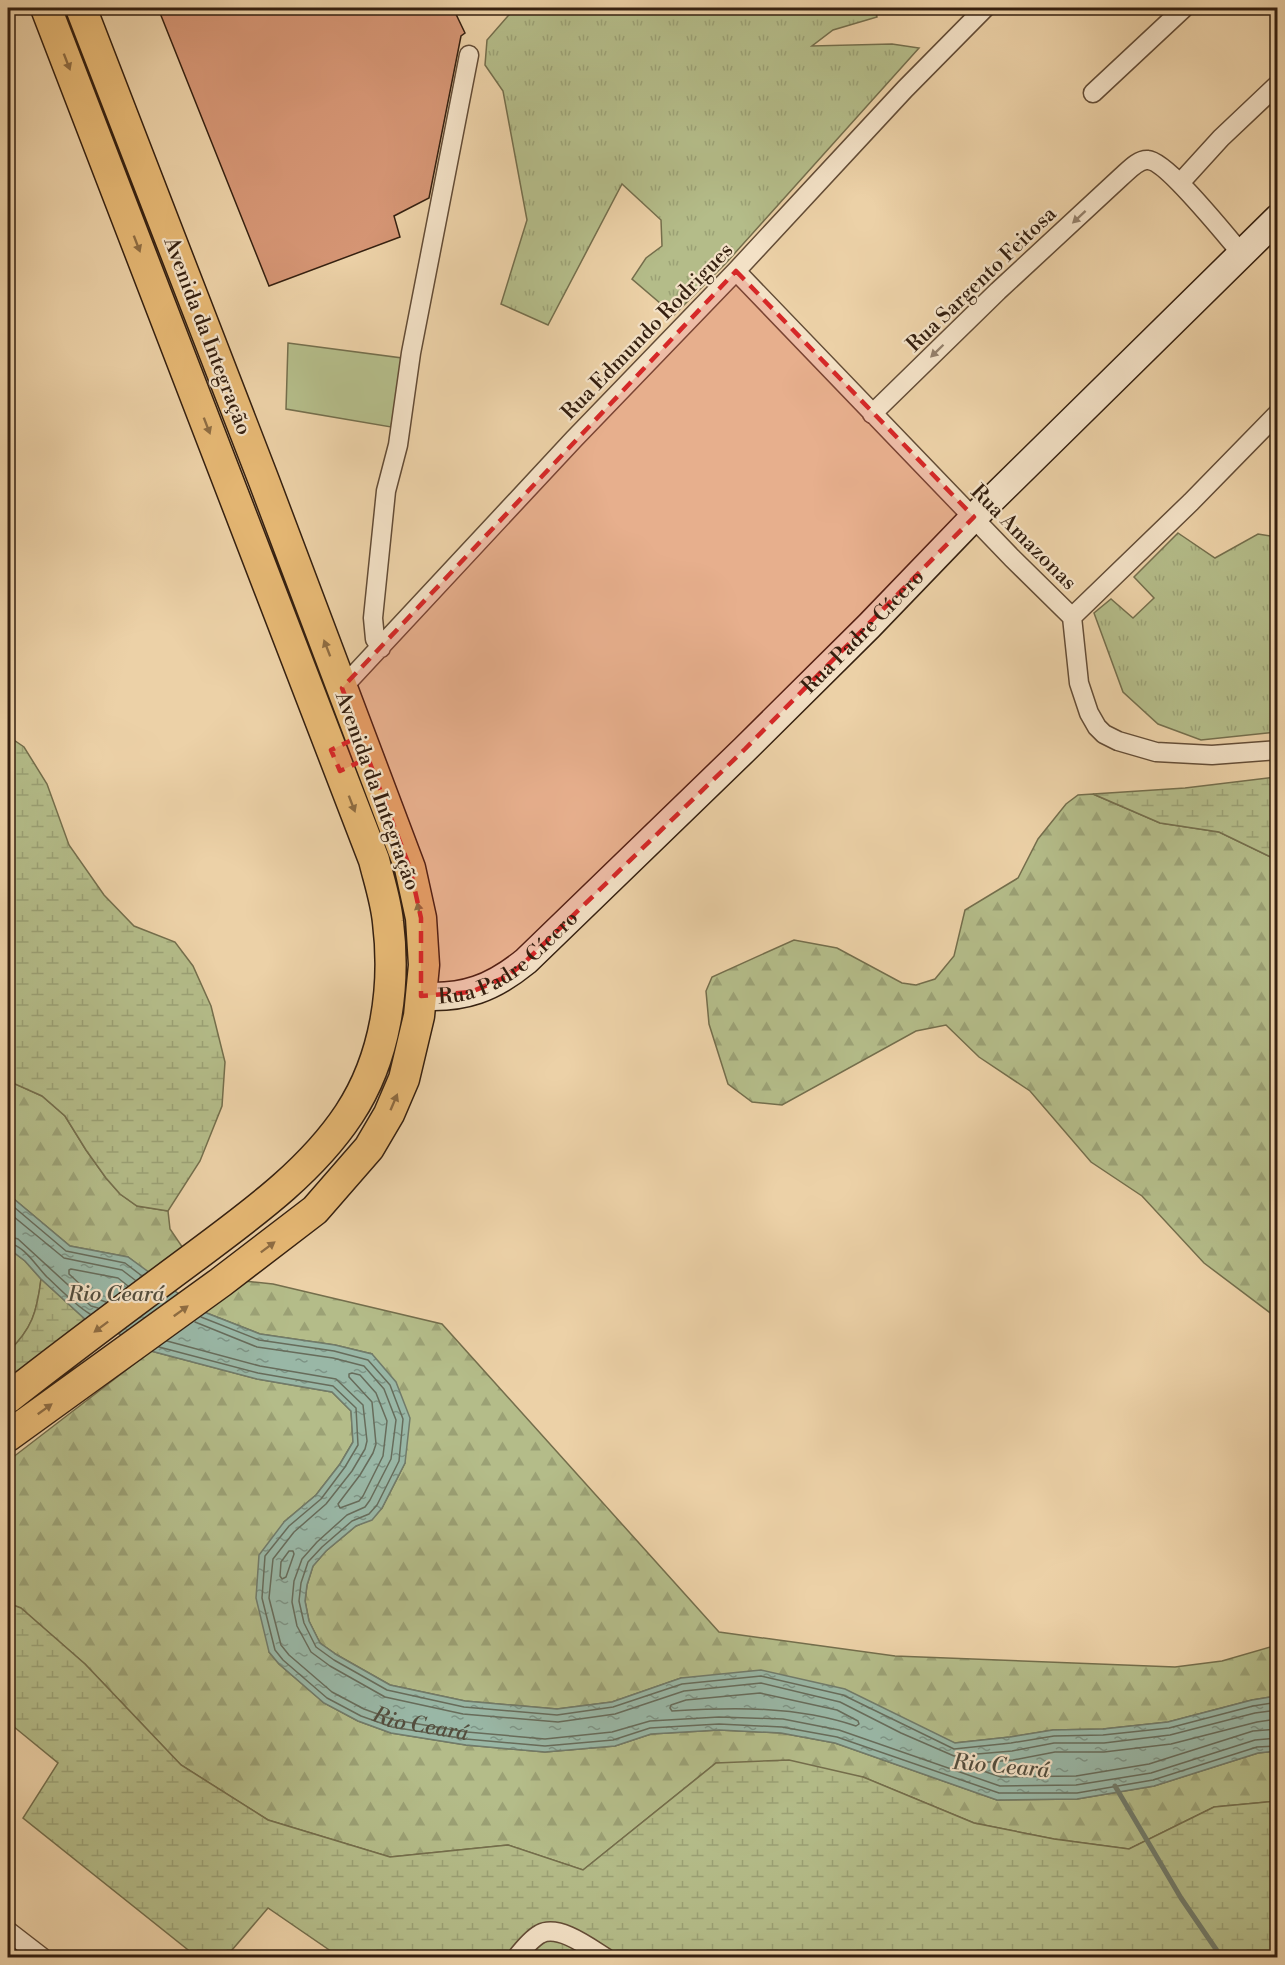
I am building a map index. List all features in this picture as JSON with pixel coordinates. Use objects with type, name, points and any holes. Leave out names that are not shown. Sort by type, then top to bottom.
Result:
[{"type":"main road","name":"Avenida da Integração","points":[[8,1398],[242,1222],[317,1155],[350,1113],[364,1088],[376,1057],[387,1019],[391,953],[388,919],[374,860],[46,8]]},
{"type":"main road","name":"Avenida da Integração","points":[[8,1436],[221,1282],[315,1210],[369,1148],[389,1114],[404,1079],[419,1016],[424,965],[419,908],[410,868],[81,8]]},
{"type":"main road","points":[[336,760],[364,747]]},
{"type":"street","name":"Rua Edmundo Rodrigues","points":[[342,688],[574,439],[736,271],[905,89],[985,8]]},
{"type":"street","points":[[1093,93],[1184,8]]},
{"type":"street","points":[[381,648],[375,639],[373,618],[386,491],[398,445],[411,353],[469,55]]},
{"type":"street","points":[[1242,254],[1180,183],[1221,138],[1278,84]]},
{"type":"street","name":"Rua Sargento Feitosa","points":[[872,414],[998,291],[1136,164],[1150,159],[1158,163],[1180,183]]},
{"type":"street","name":"Rua Padre Cícero","points":[[421,996],[454,996],[471,992],[508,976],[526,961],[745,750],[974,517],[1278,218]]},
{"type":"street","name":"Rua Amazonas","points":[[736,271],[872,414],[1072,617],[1079,683],[1089,713],[1104,734],[1127,744],[1156,752],[1212,755],[1278,750]]},
{"type":"street","points":[[1072,617],[1191,502],[1278,413]]},
{"type":"street","points":[[516,1958],[541,1933],[552,1930],[564,1934],[606,1958]]},
{"type":"street","points":[[8,1931],[43,1958]]},
{"type":"highlighted area","points":[[736,271],[974,517],[745,749],[526,961],[508,976],[471,992],[421,996],[421,918],[410,868],[368,758],[340,771],[331,750],[360,736],[342,688]]},
{"type":"green space","points":[[515,8],[875,8],[877,17],[833,30],[812,46],[892,44],[919,48],[726,263],[674,315],[632,279],[646,258],[662,246],[661,220],[622,184],[548,325],[501,304],[527,220],[503,91],[485,65],[487,40]]},
{"type":"green space","points":[[288,343],[402,358],[391,427],[286,409]]},
{"type":"green space","points":[[1178,533],[1215,558],[1258,534],[1277,537],[1277,732],[1201,740],[1158,724],[1123,692],[1094,613],[1111,599],[1133,618],[1154,598],[1134,577]]},
{"type":"green space","points":[[8,736],[24,747],[47,784],[69,845],[104,895],[134,926],[175,942],[193,966],[211,1006],[225,1062],[222,1106],[200,1161],[168,1211],[137,1206],[120,1194],[86,1150],[65,1116],[42,1096],[15,1084],[8,1076]]},
{"type":"green space","points":[[1277,777],[1277,860],[1219,832],[1160,823],[1093,794],[1185,788]]},
{"type":"green space","points":[[1093,794],[1160,823],[1219,832],[1277,860],[1277,1318],[1204,1263],[1142,1196],[1091,1162],[1030,1091],[979,1057],[946,1025],[916,1031],[782,1105],[752,1102],[728,1084],[709,1024],[706,991],[712,977],[794,940],[837,948],[902,983],[916,985],[935,979],[954,956],[965,910],[1018,878],[1038,839],[1066,804],[1078,795]]},
{"type":"green space","points":[[8,1076],[15,1084],[42,1096],[65,1116],[86,1150],[120,1194],[137,1206],[168,1211],[170,1229],[185,1251],[151,1275],[128,1257],[70,1246],[8,1194]]},
{"type":"green space","points":[[8,1248],[25,1261],[41,1279],[38,1301],[32,1319],[23,1336],[8,1352]]},
{"type":"green space","points":[[41,1279],[86,1320],[12,1380],[8,1379],[8,1352],[23,1336],[32,1319],[38,1301]]},
{"type":"green space","points":[[244,1281],[273,1284],[442,1324],[719,1632],[895,1656],[1175,1667],[1222,1661],[1277,1645],[1277,1696],[1252,1700],[1168,1722],[1103,1729],[1053,1730],[954,1743],[907,1721],[681,1678],[612,1702],[557,1709],[465,1701],[390,1685],[320,1643],[309,1621],[305,1601],[313,1566],[326,1551],[356,1526],[372,1519],[382,1508],[405,1463],[372,1354],[335,1345],[260,1334],[204,1312]]},
{"type":"green space","points":[[151,1351],[257,1379],[332,1392],[351,1411],[353,1442],[340,1464],[316,1495],[284,1522],[269,1652],[279,1664],[324,1703],[358,1721],[391,1733],[466,1745],[545,1752],[615,1746],[651,1734],[719,1730],[781,1733],[835,1743],[997,1800],[1077,1799],[1154,1786],[1258,1753],[1277,1751],[1277,1801],[1214,1807],[1129,1849],[1054,1839],[974,1823],[863,1777],[716,1763],[583,1870],[508,1845],[390,1857],[268,1820],[181,1765],[85,1664],[21,1609],[8,1603],[8,1461]]},
{"type":"green space","points":[[8,1603],[21,1608],[85,1664],[181,1765],[268,1820],[390,1857],[508,1845],[583,1870],[716,1763],[789,1760],[863,1777],[974,1823],[1054,1839],[1129,1849],[1214,1807],[1277,1801],[1277,1957],[341,1958],[268,1908],[226,1957],[197,1957],[23,1818],[58,1763],[8,1722]]},
{"type":"water","name":"Rio Ceará","points":[[8,1194],[70,1246],[128,1257],[204,1312],[260,1334],[335,1345],[372,1354],[396,1382],[410,1418],[405,1463],[382,1508],[372,1520],[356,1526],[326,1551],[313,1566],[305,1601],[309,1621],[320,1643],[390,1685],[465,1701],[557,1709],[612,1702],[681,1678],[761,1670],[845,1689],[955,1743],[1053,1730],[1103,1729],[1168,1722],[1252,1700],[1277,1696],[1277,1751],[1258,1753],[1154,1786],[1077,1799],[997,1800],[835,1743],[781,1733],[719,1730],[651,1734],[615,1746],[545,1752],[466,1745],[391,1733],[358,1721],[324,1703],[279,1664],[269,1652],[256,1598],[259,1555],[284,1522],[316,1495],[340,1464],[353,1442],[351,1411],[332,1392],[257,1379],[151,1351],[97,1322],[86,1320],[41,1279],[25,1261],[8,1248]]},
{"type":"building","points":[[158,8],[453,8],[465,33],[461,36],[429,198],[394,216],[400,237],[269,286]]},
{"type":"waterway","points":[[1115,1786],[1181,1898],[1222,1958]]}]
